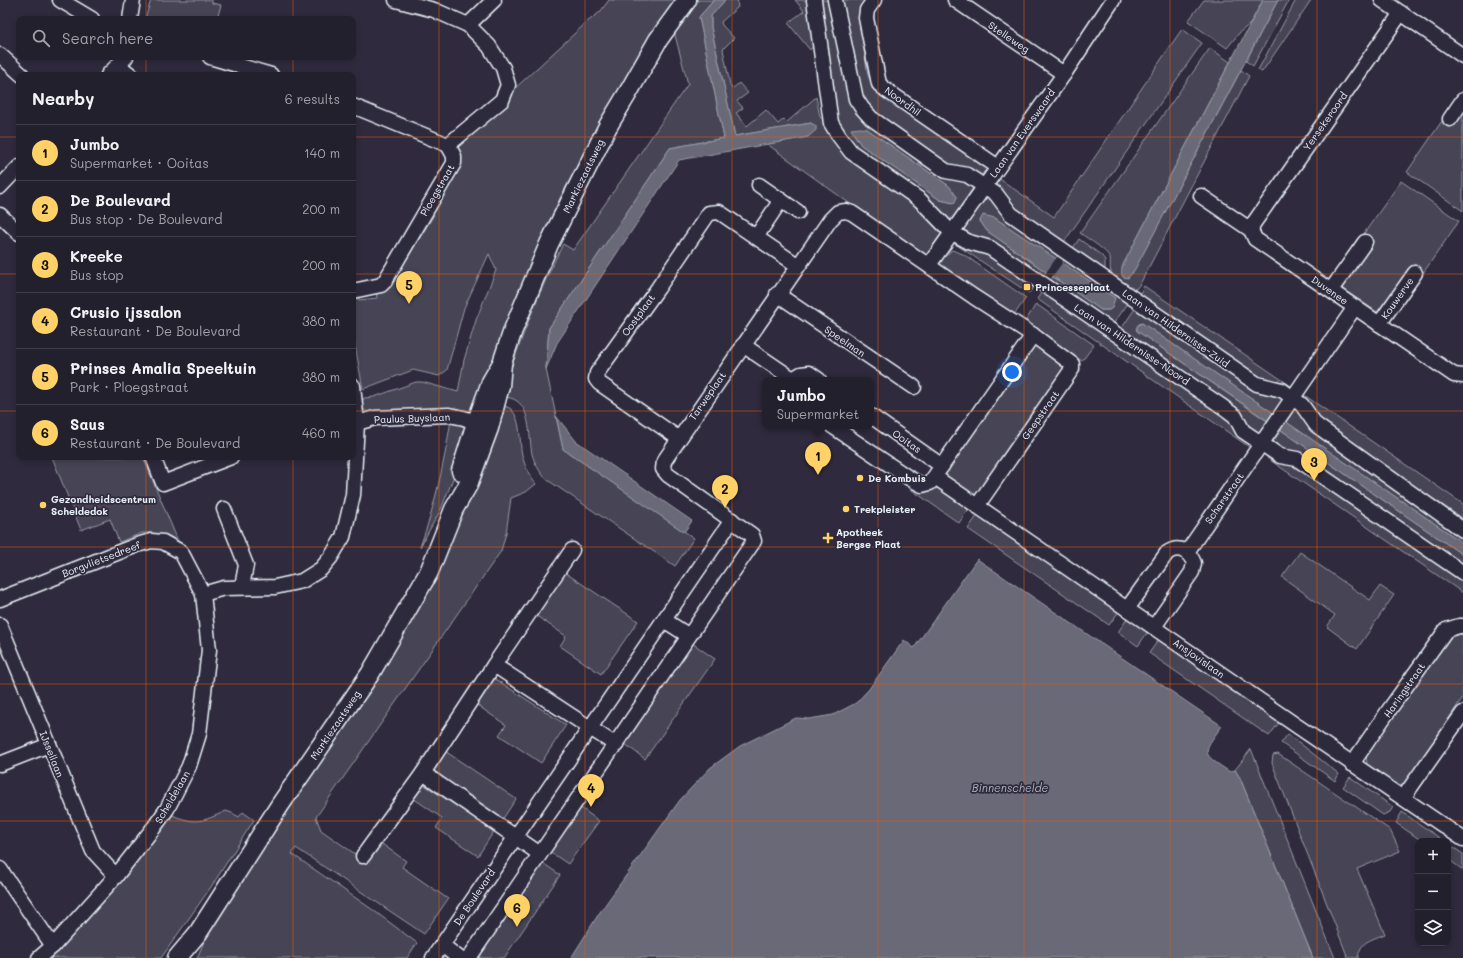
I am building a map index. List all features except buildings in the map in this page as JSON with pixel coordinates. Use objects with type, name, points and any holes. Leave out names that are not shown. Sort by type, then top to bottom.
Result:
[{"type":"main road","name":"Markiezaatsweg","points":[[177,958],[198,933],[280,805],[370,674],[429,572],[454,509],[457,482],[482,425],[491,382],[502,364],[513,330],[537,270],[608,126],[630,91],[658,40],[687,0]]},
{"type":"main road","name":"Markiezaatsweg","points":[[188,958],[198,933]]},
{"type":"street","points":[[60,0],[87,16]]},
{"type":"street","points":[[130,16],[133,0]]},
{"type":"street","points":[[356,107],[448,145],[502,100],[508,85],[503,68],[489,46],[468,25],[434,10],[396,0]]},
{"type":"street","points":[[468,25],[494,0]]},
{"type":"street","name":"Laan van Hildernisse-Noord","points":[[814,0],[831,123],[851,152],[920,200],[951,232],[969,242],[990,248],[1223,407],[1235,416],[1243,431],[1280,456],[1296,459],[1463,572]]},
{"type":"street","name":"Laan van Hildernisse-Zuid","points":[[835,0],[856,99],[871,118],[946,171],[967,175],[985,186],[996,194],[1011,214],[1257,384],[1282,390],[1302,405],[1316,424],[1463,530]]},
{"type":"street","name":"Noordhil","points":[[874,0],[867,10],[866,18],[879,84],[998,167]]},
{"type":"street","name":"Stelleweg","points":[[955,0],[1064,74]]},
{"type":"street","name":"Laan van Everswaard","points":[[929,265],[1064,74],[1113,0]]},
{"type":"street","points":[[1382,0],[1463,56]]},
{"type":"street","name":"Yersekeroord","points":[[1251,230],[1253,224],[1401,13]]},
{"type":"street","points":[[0,55],[19,72]]},
{"type":"street","points":[[220,60],[261,72]]},
{"type":"street","points":[[117,64],[127,72]]},
{"type":"street","points":[[1450,119],[1463,100]]},
{"type":"street","name":"Ploegstraat","points":[[356,290],[380,285],[385,281],[454,163],[454,156],[448,145]]},
{"type":"street","points":[[0,187],[16,170]]},
{"type":"street","points":[[759,186],[798,212]]},
{"type":"street","name":"Duvenee","points":[[1201,196],[1251,230],[1255,239],[1355,308],[1454,376],[1463,376]]},
{"type":"street","points":[[756,237],[781,200]]},
{"type":"street","points":[[797,265],[830,220],[838,212],[846,211],[852,213],[929,265],[974,298],[1033,336],[930,483],[922,485],[909,478],[836,429]]},
{"type":"street","name":"Oostplaat","points":[[678,438],[599,383],[596,378],[597,373],[658,288],[709,213],[719,212],[797,265]]},
{"type":"street","points":[[0,215],[16,230]]},
{"type":"street","points":[[1331,290],[1365,242]]},
{"type":"street","name":"Tarweplaat","points":[[727,516],[668,475],[663,469],[664,460],[797,265]]},
{"type":"street","name":"Kouwerve","points":[[1379,324],[1415,272]]},
{"type":"street","name":"Speelman","points":[[777,294],[914,387]]},
{"type":"street","name":"Scharstraat","points":[[1187,552],[1355,308]]},
{"type":"street","name":"Geepstraat","points":[[977,506],[1072,369],[1072,364],[1068,360],[1033,336]]},
{"type":"street","points":[[743,345],[789,377]]},
{"type":"street","points":[[797,377],[801,374],[809,373],[815,377]]},
{"type":"street","name":"Paulus Buyslaan","points":[[356,424],[375,418],[449,415],[464,418],[482,425]]},
{"type":"street","name":"Ooitas","points":[[874,418],[938,471]]},
{"type":"street","points":[[154,460],[163,482],[223,460]]},
{"type":"street","points":[[203,594],[224,588],[275,587],[302,581],[321,569],[332,557],[343,537],[353,496],[354,460]]},
{"type":"street","name":"Ansjovislaan","points":[[938,471],[977,506],[1463,839]]},
{"type":"street","points":[[224,509],[246,565],[242,587]]},
{"type":"street","points":[[469,958],[754,541],[752,535],[727,516]]},
{"type":"street","name":"De Boulevard","points":[[433,958],[516,836],[585,724],[664,620],[727,516]]},
{"type":"street","name":"Borgvlietsedreef","points":[[0,599],[137,545],[151,541],[163,542],[181,552],[203,594]]},
{"type":"street","points":[[1127,609],[1167,553],[1173,549],[1180,549],[1187,552],[1192,557],[1194,563],[1192,572],[1154,627]]},
{"type":"street","points":[[363,856],[423,773],[572,550]]},
{"type":"street","name":"Scheldelaan","points":[[39,958],[53,946],[116,876],[167,809],[189,766],[199,734],[209,650],[203,594]]},
{"type":"street","points":[[664,620],[688,636]]},
{"type":"street","name":"IJssellaan","points":[[0,625],[93,851],[116,876]]},
{"type":"street","name":"Haringstraat","points":[[1352,764],[1446,630],[1463,626]]},
{"type":"street","points":[[494,665],[616,745]]},
{"type":"street","points":[[1403,798],[1463,713]]},
{"type":"street","points":[[0,764],[49,745]]},
{"type":"street","points":[[423,773],[540,854]]},
{"type":"street","points":[[0,869],[53,946]]},
{"type":"street","points":[[442,945],[459,958]]},
{"type":"shaded area","points":[[151,0],[212,0],[212,3],[221,5],[218,16],[146,16]]},
{"type":"shaded area","points":[[609,0],[676,0],[594,137],[560,198],[524,281],[481,399],[472,412],[468,413],[371,414],[367,412],[364,410],[362,402],[364,398],[374,397],[416,382],[422,382],[458,392],[464,360],[476,320],[496,270],[489,254],[464,308],[447,370],[439,376],[413,370],[363,389],[356,350],[356,294],[358,294],[359,300],[377,298],[376,290],[386,287],[395,278],[434,215],[431,212],[459,156],[458,147],[462,141],[512,91],[587,22],[600,12]]},
{"type":"shaded area","points":[[693,0],[714,0],[699,17],[724,138],[670,148],[549,328],[546,369],[563,449],[694,538],[675,566],[546,479],[534,461],[529,426],[525,411],[517,401],[512,398],[502,396],[530,318],[545,281],[563,244],[573,250],[688,84],[673,28]]},
{"type":"shaded area","points":[[725,0],[739,0],[737,2],[738,7],[721,22],[734,38],[723,49],[730,85],[732,89],[739,83],[748,93],[737,101],[743,108],[736,113],[747,126],[766,110],[778,124],[784,119],[787,122],[816,97],[820,117],[923,208],[942,233],[927,256],[849,203],[767,144],[808,137],[811,123],[735,136],[711,27],[711,16]]},
{"type":"shaded area","points":[[795,0],[810,0],[816,42],[810,50],[788,23],[804,11]]},
{"type":"shaded area","points":[[818,0],[832,0],[855,103],[976,184],[949,223],[854,150],[839,131]],"holes":[[[867,129],[949,186],[957,197],[954,203],[940,200],[861,145],[853,133]]]},
{"type":"shaded area","points":[[842,0],[866,0],[861,30],[868,76],[877,90],[886,99],[988,167],[981,176],[952,167],[874,114],[864,100],[860,89]]},
{"type":"shaded area","points":[[1204,0],[1263,0],[1250,24],[1240,32],[1227,48],[1188,21]]},
{"type":"shaded area","points":[[1278,0],[1289,0],[1253,66],[1246,61]]},
{"type":"shaded area","points":[[1296,0],[1311,0],[1262,72],[1258,70]]},
{"type":"shaded area","points":[[1182,29],[1202,43],[1062,245],[1015,212],[992,184],[997,177],[1054,217]]},
{"type":"shaded area","points":[[1210,48],[1230,62],[1123,265],[1132,274],[1241,70],[1249,76],[1140,284],[1136,289],[1133,289],[1112,274],[1110,268],[1110,258],[1108,255],[1080,233]]},
{"type":"shaded area","points":[[1463,114],[1463,211],[1407,172],[1444,118],[1456,124]]},
{"type":"shaded area","points":[[1401,181],[1459,221],[1419,279],[1380,314],[1340,287],[1360,239]]},
{"type":"shaded area","points":[[989,194],[1060,253],[1055,259],[995,218],[981,219],[980,221],[987,231],[1046,272],[1042,278],[965,234],[961,229],[984,195]]},
{"type":"shaded area","points":[[1079,239],[1101,255],[1105,260],[1105,274],[1071,251]]},
{"type":"shaded area","points":[[955,241],[989,254],[1035,285],[1029,293],[955,244]]},
{"type":"shaded area","points":[[952,250],[963,254],[1026,298],[1014,315],[937,263]]},
{"type":"shaded area","points":[[1066,257],[1129,302],[1111,327],[1048,283],[1053,277],[1101,310],[1109,310],[1112,308],[1114,298],[1062,263]]},
{"type":"shaded area","points":[[1144,286],[1294,388],[1293,390],[1256,377],[1138,297]]},
{"type":"shaded area","points":[[1043,290],[1226,416],[1255,446],[1252,449],[1037,299]]},
{"type":"shaded area","points":[[1036,304],[1094,345],[1082,361],[1025,322]]},
{"type":"shaded area","points":[[1136,307],[1288,398],[1276,415],[1142,323],[1139,324],[1136,329],[1137,331],[1267,421],[1259,433],[1253,434],[1119,332]]},
{"type":"shaded area","points":[[1035,344],[1068,366],[976,500],[946,476],[946,470]]},
{"type":"shaded area","points":[[1304,395],[1463,504],[1463,519],[1332,430],[1323,422],[1303,398]]},
{"type":"shaded area","points":[[500,405],[510,408],[515,414],[519,425],[523,459],[529,474],[536,484],[526,492],[511,498],[506,533],[501,551],[316,817],[321,830],[365,861],[379,842],[406,861],[402,867],[448,899],[424,934],[296,848],[292,854],[373,910],[417,943],[407,958],[197,958],[213,921],[434,578],[467,504]]},
{"type":"shaded area","points":[[1299,408],[1463,530],[1463,543],[1286,422],[1295,409]]},
{"type":"shaded area","points":[[451,420],[461,422],[467,427],[456,471],[441,509],[420,547],[438,484]]},
{"type":"shaded area","points":[[1281,430],[1463,555],[1463,568],[1281,451],[1272,443]]},
{"type":"shaded area","points":[[1269,454],[1298,463],[1456,575],[1463,584],[1463,593],[1267,458]]},
{"type":"shaded area","points":[[53,460],[144,460],[178,541],[152,533],[142,533],[119,542],[110,519],[81,530]]},
{"type":"shaded area","points":[[910,487],[921,492],[938,488],[943,489],[970,507],[959,523],[909,488]]},
{"type":"shaded area","points":[[979,513],[1120,610],[1109,625],[968,529]]},
{"type":"shaded area","points":[[1300,552],[1370,600],[1380,586],[1394,595],[1357,649],[1327,627],[1335,615],[1282,577]]},
{"type":"shaded area","points":[[564,572],[638,621],[601,674],[560,646],[566,636],[535,615]]},
{"type":"shaded area","points":[[1129,616],[1149,630],[1138,646],[1118,632]]},
{"type":"shaded area","points":[[1463,634],[1463,697],[1409,779],[1403,786],[1397,785],[1370,768],[1367,764],[1366,755],[1450,637]]},
{"type":"shaded area","points":[[1160,638],[1281,720],[1269,736],[1149,653]]},
{"type":"shaded area","points":[[692,643],[715,659],[645,759],[625,744]]},
{"type":"shaded area","points":[[492,677],[566,725],[541,763],[499,735],[506,725],[474,703]]},
{"type":"shaded area","points":[[1288,734],[1339,774],[1335,781],[1281,743]]},
{"type":"shaded area","points":[[442,749],[516,799],[502,820],[427,771]]},
{"type":"shaded area","points":[[1251,749],[1335,958],[1313,958],[1240,778],[1235,770]]},
{"type":"shaded area","points":[[1278,754],[1390,830],[1400,851],[1357,869],[1385,934],[1367,942],[1361,948],[1358,958],[1348,958],[1272,763],[1273,755]]},
{"type":"shaded area","points":[[1350,777],[1393,807],[1390,812],[1383,815],[1343,787]]},
{"type":"shaded area","points":[[420,782],[494,831],[478,856],[436,828],[442,818],[410,796]]},
{"type":"shaded area","points":[[581,808],[599,821],[568,864],[550,852]]},
{"type":"shaded area","points":[[226,811],[239,817],[243,812],[254,820],[211,887],[161,958],[46,958],[170,814],[186,820],[198,821],[211,818]]},
{"type":"shaded area","points":[[1402,812],[1440,838],[1418,838],[1396,823]]},
{"type":"shaded area","points":[[1451,846],[1463,854],[1463,870],[1451,861]]},
{"type":"shaded area","points":[[540,861],[560,875],[504,958],[474,958]]},
{"type":"water","points":[[714,0],[725,0],[711,16],[711,27],[735,136],[811,123],[816,126],[816,130],[808,137],[679,160],[557,343],[546,369],[549,328],[670,148],[724,138],[699,17]]},
{"type":"water","points":[[1263,0],[1278,0],[1135,269],[1128,278],[1123,277],[1122,267],[1124,263]]},
{"type":"water","points":[[851,129],[867,129],[949,186],[957,197],[954,203],[940,200],[861,145]]},
{"type":"water","points":[[983,215],[995,218],[1115,298],[1112,308],[1109,310],[1101,310],[987,231],[980,221]]},
{"type":"water","points":[[1142,323],[1463,543],[1463,555],[1137,331],[1137,326]]},
{"type":"water","points":[[556,416],[576,441],[692,521],[684,532],[563,449]]},
{"type":"water","name":"Binnenschelde","points":[[977,559],[1222,726],[1210,742],[1207,752],[1214,761],[1230,772],[1235,770],[1240,778],[1313,958],[571,958],[600,912],[680,800],[710,768],[740,746],[796,718],[809,719],[833,715],[856,703],[869,689],[904,640],[914,648]]},
{"type":"pier","points":[[1057,257],[1063,262],[1051,278],[1045,274]]},
{"type":"place","name":"Princesseplaat","points":[[1027,287]]},
{"type":"place","name":"Prinses Amalia Speeltuin","points":[[409,304]]},
{"type":"place","name":"Jumbo","points":[[818,475]]},
{"type":"place","name":"De Kombuis","points":[[860,478]]},
{"type":"place","name":"Kreeke","points":[[1314,481]]},
{"type":"place","name":"Gezondheidscentrum Scheldedok","points":[[43,505]]},
{"type":"place","name":"De Boulevard","points":[[725,508]]},
{"type":"place","name":"Trekpleister","points":[[846,509]]},
{"type":"place","name":"Apotheek Bergse Plaat","points":[[828,538]]},
{"type":"place","name":"Crusio ijssalon","points":[[591,807]]},
{"type":"place","name":"Saus","points":[[517,927]]}]
